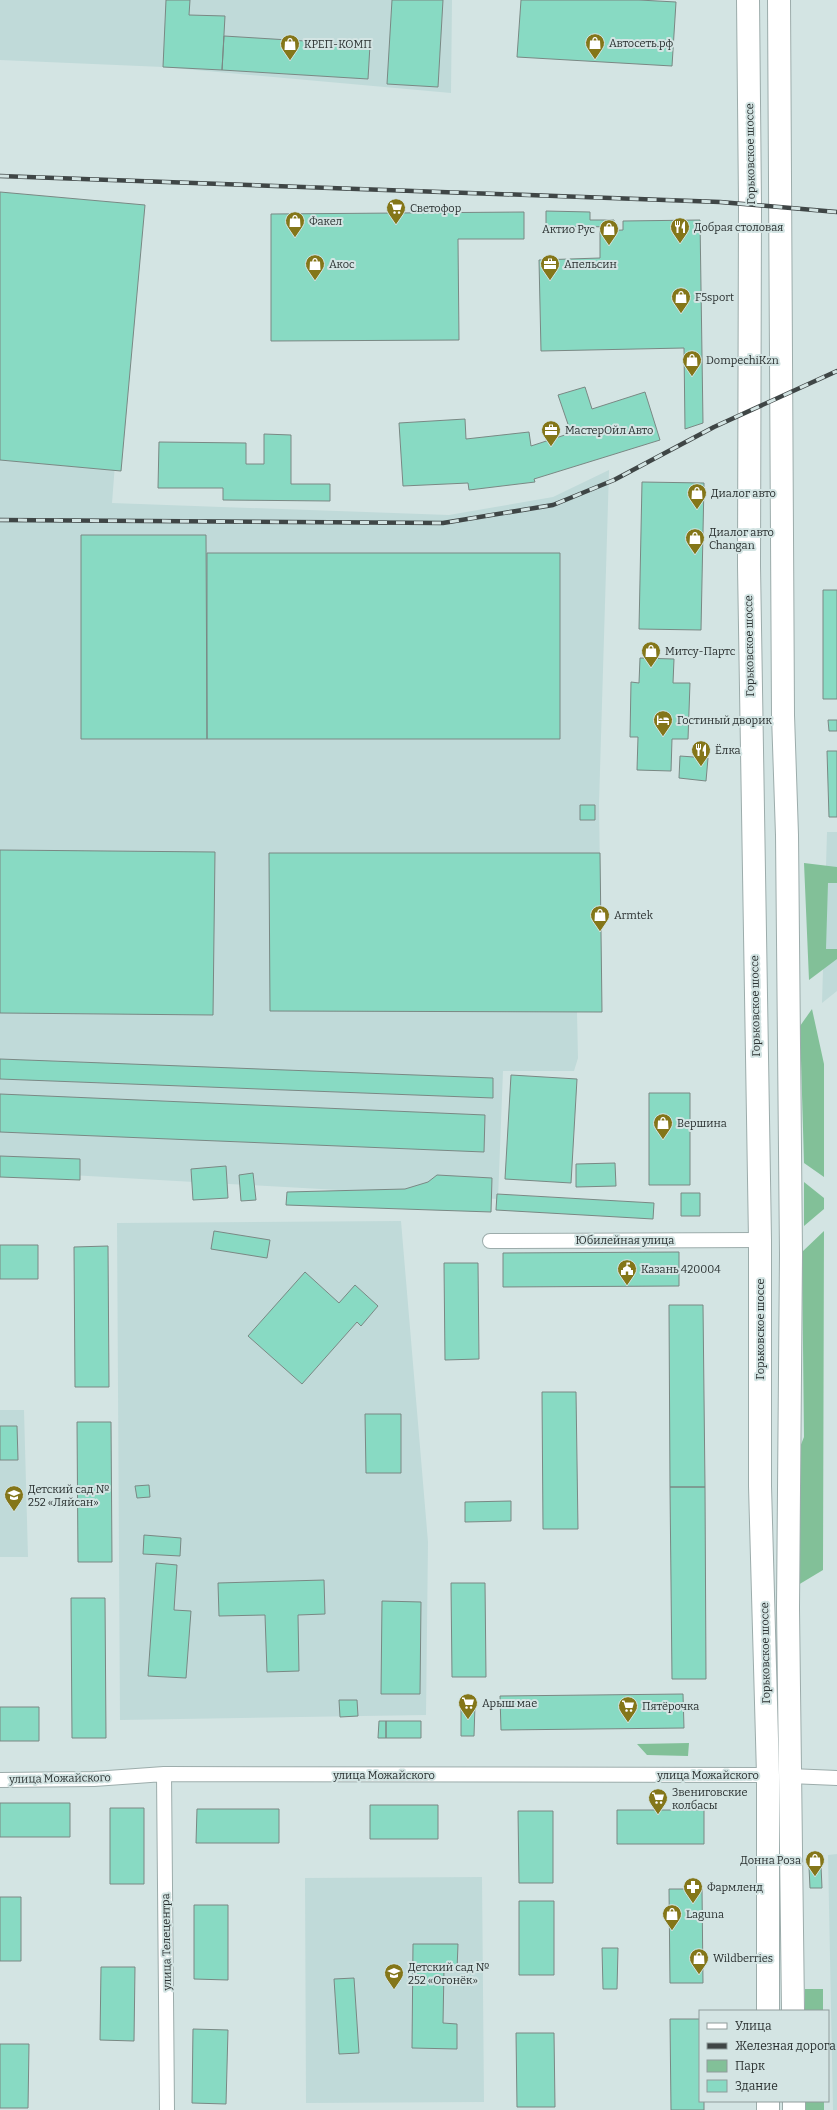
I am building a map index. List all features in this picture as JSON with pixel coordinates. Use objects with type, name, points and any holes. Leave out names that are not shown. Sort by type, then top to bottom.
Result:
[{"type":"main road","name":"Горьковское шоссе","points":[[748,0],[750,204],[748,566],[760,1240],[760,1486],[768,1775],[768,2010]]},
{"type":"main road","name":"Горьковское шоссе","points":[[780,0],[783,715],[787,835],[792,1254],[788,1608],[793,2010]]},
{"type":"street","name":"Юбилейная улица","points":[[490,1241],[760,1240]]},
{"type":"street","name":"улица Можайского","points":[[0,1780],[94,1779],[164,1774],[768,1775]]},
{"type":"street","name":"улица Телецентра","points":[[164,1774],[167,2110]]},
{"type":"street","points":[[790,1776],[837,1778]]},
{"type":"shaded area","points":[[0,0],[452,0],[451,93],[163,67],[0,60]]},
{"type":"shaded area","points":[[0,212],[134,218],[112,503],[449,515],[553,497],[609,470],[599,804],[602,1012],[577,1012],[578,1058],[574,1071],[503,1071],[498,1199],[0,1171]]},
{"type":"shaded area","points":[[827,832],[837,832],[837,991],[822,1003]]},
{"type":"shaded area","points":[[401,1221],[428,1542],[426,1715],[120,1720],[117,1223]]},
{"type":"shaded area","name":"Детский сад № 252 «Ляйсан»","points":[[0,1410],[24,1410],[28,1557],[0,1557]]},
{"type":"shaded area","points":[[837,1854],[837,2110],[833,2110],[828,1855]]},
{"type":"shaded area","name":"Детский сад № 252 «Огонёк»","points":[[482,1877],[484,2102],[306,2103],[305,1878]]},
{"type":"green space","points":[[804,863],[837,867],[837,883],[828,883],[826,949],[837,949],[837,959],[809,980]]},
{"type":"green space","points":[[812,1009],[824,1064],[824,1177],[804,1163],[800,1026]]},
{"type":"green space","points":[[804,1182],[824,1198],[824,1209],[804,1226]]},
{"type":"green space","points":[[824,1231],[823,1570],[798,1585],[798,1452],[804,1437],[802,1252]]},
{"type":"green space","points":[[689,1743],[688,1756],[647,1755],[637,1744]]},
{"type":"green space","points":[[805,1989],[823,1989],[823,2010],[805,2010]]},
{"type":"green space","points":[[805,2102],[824,2102],[824,2110],[805,2110]]},
{"type":"building","points":[[166,0],[190,0],[189,15],[225,16],[222,70],[163,67]]},
{"type":"building","points":[[392,0],[443,0],[438,87],[387,84]]},
{"type":"building","points":[[521,0],[639,0],[676,2],[672,66],[517,57]]},
{"type":"building","points":[[224,36],[370,45],[368,79],[222,70]]},
{"type":"building","points":[[0,192],[145,205],[121,471],[0,460]]},
{"type":"building","points":[[546,211],[590,212],[590,220],[614,220],[614,227],[546,226]]},
{"type":"building","points":[[524,212],[524,239],[458,239],[459,340],[271,341],[271,214]]},
{"type":"building","points":[[700,220],[703,423],[685,429],[684,348],[541,351],[539,260],[600,258],[600,231],[623,230],[623,221]]},
{"type":"building","points":[[585,387],[592,409],[645,392],[660,440],[534,479],[535,482],[469,490],[468,483],[403,486],[399,423],[465,419],[466,439],[529,432],[531,446],[571,433],[558,395]]},
{"type":"building","points":[[264,434],[291,435],[291,484],[330,484],[330,501],[223,500],[223,488],[158,488],[159,442],[246,443],[246,464],[264,464]]},
{"type":"building","points":[[642,482],[704,483],[701,630],[639,629]]},
{"type":"building","points":[[81,535],[206,535],[207,739],[81,739]]},
{"type":"building","points":[[207,553],[560,553],[560,739],[207,739]]},
{"type":"building","points":[[823,590],[837,590],[837,699],[823,699]]},
{"type":"building","points":[[640,658],[674,659],[673,683],[690,683],[688,739],[672,739],[671,771],[637,770],[638,737],[630,737],[631,682],[639,683]]},
{"type":"building","points":[[828,720],[837,720],[837,731],[829,731]]},
{"type":"building","points":[[827,751],[837,751],[837,817],[829,817]]},
{"type":"building","points":[[680,756],[708,758],[706,781],[679,778]]},
{"type":"building","points":[[580,805],[595,805],[595,820],[580,820]]},
{"type":"building","points":[[0,850],[215,852],[213,1015],[0,1013]]},
{"type":"building","points":[[269,853],[600,853],[602,1012],[270,1011]]},
{"type":"building","points":[[0,1059],[493,1078],[493,1098],[0,1079]]},
{"type":"building","points":[[511,1075],[577,1079],[571,1183],[505,1179]]},
{"type":"building","points":[[649,1093],[690,1093],[690,1185],[649,1185]]},
{"type":"building","points":[[0,1094],[485,1115],[484,1152],[0,1132]]},
{"type":"building","points":[[0,1156],[80,1159],[80,1180],[0,1177]]},
{"type":"building","points":[[615,1163],[616,1186],[576,1187],[576,1164]]},
{"type":"building","points":[[226,1166],[228,1198],[193,1200],[191,1169]]},
{"type":"building","points":[[253,1173],[256,1200],[241,1201],[239,1175]]},
{"type":"building","points":[[437,1175],[492,1178],[491,1212],[286,1205],[287,1192],[405,1189],[428,1182]]},
{"type":"building","points":[[681,1193],[700,1193],[700,1216],[681,1216]]},
{"type":"building","points":[[497,1194],[654,1203],[653,1219],[496,1210]]},
{"type":"building","points":[[214,1231],[270,1240],[267,1258],[211,1249]]},
{"type":"building","points":[[0,1245],[38,1245],[38,1279],[0,1279]]},
{"type":"building","points":[[108,1246],[109,1387],[75,1387],[74,1247]]},
{"type":"building","points":[[679,1252],[679,1286],[503,1287],[503,1253]]},
{"type":"building","points":[[444,1263],[478,1263],[479,1359],[445,1360]]},
{"type":"building","points":[[305,1272],[339,1303],[355,1285],[378,1306],[361,1326],[357,1322],[302,1384],[248,1336]]},
{"type":"building","points":[[669,1305],[703,1305],[705,1487],[670,1487]]},
{"type":"building","points":[[542,1392],[576,1392],[578,1529],[543,1529]]},
{"type":"building","points":[[365,1414],[401,1414],[401,1473],[366,1473]]},
{"type":"building","points":[[77,1422],[111,1422],[112,1562],[78,1562]]},
{"type":"building","points":[[0,1426],[17,1426],[18,1460],[0,1460]]},
{"type":"building","points":[[149,1485],[150,1497],[137,1498],[135,1486]]},
{"type":"building","points":[[670,1487],[705,1487],[706,1679],[672,1679]]},
{"type":"building","points":[[511,1501],[511,1521],[465,1522],[465,1502]]},
{"type":"building","points":[[144,1535],[181,1538],[180,1556],[143,1554]]},
{"type":"building","points":[[156,1563],[177,1565],[174,1610],[191,1611],[186,1678],[148,1676]]},
{"type":"building","points":[[324,1580],[325,1614],[298,1615],[299,1671],[267,1672],[265,1615],[219,1616],[218,1583]]},
{"type":"building","points":[[451,1583],[485,1583],[486,1677],[452,1677]]},
{"type":"building","points":[[71,1598],[105,1598],[106,1738],[72,1738]]},
{"type":"building","points":[[382,1601],[421,1602],[420,1694],[381,1694]]},
{"type":"building","points":[[683,1694],[684,1728],[501,1730],[500,1696]]},
{"type":"building","points":[[339,1700],[357,1700],[358,1716],[340,1717]]},
{"type":"building","name":"Арыш мае","points":[[461,1704],[475,1704],[474,1736],[461,1736]]},
{"type":"building","points":[[0,1707],[39,1707],[39,1741],[0,1741]]},
{"type":"building","points":[[379,1721],[386,1721],[386,1738],[378,1738]]},
{"type":"building","points":[[386,1721],[421,1721],[421,1738],[386,1738]]},
{"type":"building","points":[[0,1803],[70,1803],[70,1837],[0,1837]]},
{"type":"building","points":[[370,1805],[438,1805],[438,1839],[370,1839]]},
{"type":"building","points":[[110,1808],[144,1808],[144,1884],[110,1884]]},
{"type":"building","points":[[197,1809],[279,1809],[279,1843],[196,1843]]},
{"type":"building","points":[[617,1810],[704,1810],[704,1844],[617,1844]]},
{"type":"building","points":[[518,1811],[553,1811],[553,1883],[519,1883]]},
{"type":"building","points":[[821,1866],[822,1888],[810,1888],[809,1867]]},
{"type":"building","points":[[669,1889],[702,1889],[703,1983],[670,1983]]},
{"type":"building","points":[[0,1897],[21,1897],[21,1961],[0,1961]]},
{"type":"building","points":[[519,1901],[554,1901],[554,1975],[519,1975]]},
{"type":"building","points":[[194,1905],[228,1905],[228,1980],[194,1979]]},
{"type":"building","points":[[413,1944],[458,1944],[457,1970],[444,1969],[443,2023],[457,2024],[457,2049],[412,2048]]},
{"type":"building","points":[[602,1948],[618,1948],[617,1989],[603,1989]]},
{"type":"building","points":[[101,1967],[135,1967],[134,2041],[100,2040]]},
{"type":"building","points":[[354,1978],[359,2053],[339,2054],[334,1979]]},
{"type":"building","points":[[670,2019],[699,2019],[699,2102],[704,2102],[704,2110],[671,2110]]},
{"type":"building","points":[[193,2029],[228,2030],[226,2104],[192,2103]]},
{"type":"building","points":[[516,2033],[554,2033],[555,2107],[517,2107]]},
{"type":"building","points":[[0,2044],[29,2044],[28,2108],[0,2108]]},
{"type":"railway","points":[[0,176],[720,202],[837,212]]},
{"type":"railway","points":[[0,520],[443,523],[553,505],[614,480],[714,427],[837,371]]},
{"type":"place","name":"Автосеть.рф","points":[[595,60]]},
{"type":"place","name":"КРЕП-КОМП","points":[[290,61]]},
{"type":"place","name":"Светофор","points":[[396,225]]},
{"type":"place","name":"Факел","points":[[295,238]]},
{"type":"place","name":"Добрая столовая","points":[[680,244]]},
{"type":"place","name":"Актио Рус","points":[[609,246]]},
{"type":"place","name":"Акос","points":[[315,281]]},
{"type":"place","name":"Апельсин","points":[[550,281]]},
{"type":"place","name":"F5sport","points":[[681,314]]},
{"type":"place","name":"DompechiKzn","points":[[692,377]]},
{"type":"place","name":"МастерОйл Авто","points":[[551,447]]},
{"type":"place","name":"Диалог авто","points":[[697,510]]},
{"type":"place","name":"Диалог авто Changan","points":[[695,555]]},
{"type":"place","name":"Митсу-Партс","points":[[651,668]]},
{"type":"place","name":"Гостиный дворик","points":[[663,737]]},
{"type":"place","name":"Ёлка","points":[[701,767]]},
{"type":"place","name":"Armtek","points":[[600,932]]},
{"type":"place","name":"Вершина","points":[[663,1140]]},
{"type":"place","name":"Казань 420004","points":[[627,1286]]},
{"type":"place","name":"Детский сад № 252 «Ляйсан»","points":[[14,1512]]},
{"type":"place","name":"Арыш мае","points":[[468,1720]]},
{"type":"place","name":"Пятёрочка","points":[[628,1723]]},
{"type":"place","name":"Звениговские колбасы","points":[[658,1815]]},
{"type":"place","name":"Донна Роза","points":[[815,1877]]},
{"type":"place","name":"Фармленд","points":[[693,1904]]},
{"type":"place","name":"Laguna","points":[[672,1931]]},
{"type":"place","name":"Wildberries","points":[[699,1975]]},
{"type":"place","name":"Детский сад № 252 «Огонёк»","points":[[394,1990]]}]
